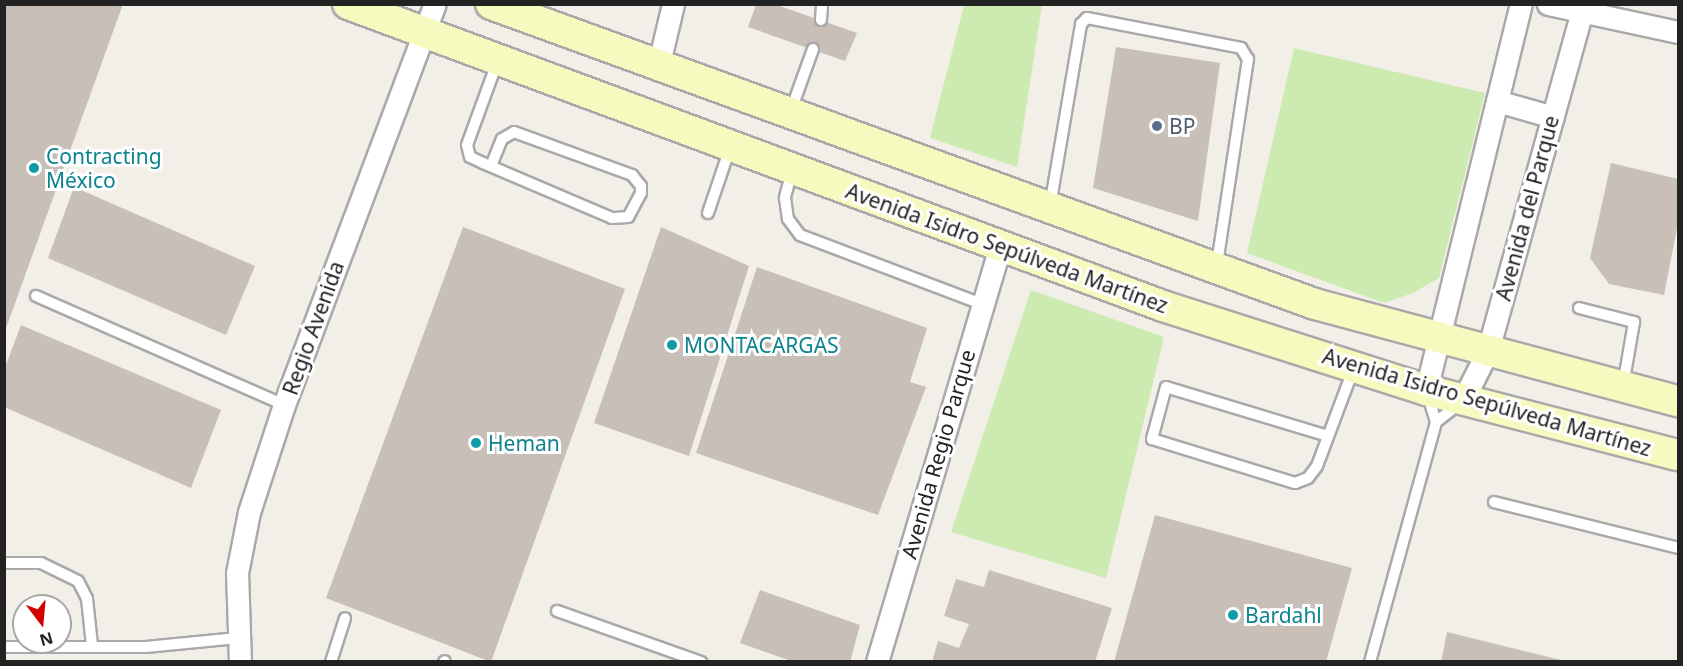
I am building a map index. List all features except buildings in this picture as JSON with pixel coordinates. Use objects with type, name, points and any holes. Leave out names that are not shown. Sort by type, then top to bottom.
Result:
[{"type":"main road","name":"Avenida Isidro Sepúlveda Martínez","points":[[348,4],[1162,306],[1426,390],[1678,455]]},
{"type":"main road","points":[[490,4],[789,116],[1315,304],[1439,339],[1678,401]]},
{"type":"street","name":"Regio Avenida","points":[[240,662],[239,562],[249,512],[284,405],[435,4]]},
{"type":"street","points":[[658,68],[673,4]]},
{"type":"street","points":[[1426,390],[1521,4]]},
{"type":"street","points":[[1548,4],[1678,27]]},
{"type":"street","name":"Avenida del Parque","points":[[1463,400],[1488,350],[1582,11]]},
{"type":"street","points":[[1497,101],[1553,117]]},
{"type":"street","name":"Avenida Regio Parque","points":[[877,662],[1000,247]]},
{"type":"lane","points":[[821,20],[822,4]]},
{"type":"lane","points":[[1049,208],[1081,24],[1087,18],[1241,48],[1248,59],[1216,269]]},
{"type":"lane","points":[[789,116],[813,50]]},
{"type":"lane","points":[[491,166],[502,138],[514,132],[632,175],[641,186],[640,193],[628,217],[612,218],[470,157],[467,145],[498,60]]},
{"type":"lane","points":[[708,213],[731,146]]},
{"type":"lane","points":[[792,169],[785,198],[788,219],[800,235],[982,304]]},
{"type":"lane","points":[[36,296],[284,405]]},
{"type":"lane","points":[[1579,308],[1634,322],[1623,386]]},
{"type":"lane","points":[[1328,436],[1166,387],[1152,439],[1295,483],[1308,478],[1317,466],[1354,367]]},
{"type":"lane","points":[[1370,662],[1436,422],[1426,390]]},
{"type":"lane","points":[[1436,422],[1463,400]]},
{"type":"lane","points":[[1494,502],[1678,548]]},
{"type":"lane","points":[[4,563],[41,563],[78,581],[87,599],[93,645]]},
{"type":"lane","points":[[557,611],[700,662]]},
{"type":"lane","points":[[331,662],[345,618]]},
{"type":"lane","points":[[4,647],[93,645],[146,647],[238,638]]},
{"type":"green space","points":[[964,5],[1042,5],[1017,167],[930,138]]},
{"type":"green space","points":[[1294,48],[1485,93],[1439,278],[1413,293],[1384,303],[1247,253]]},
{"type":"green space","points":[[1031,290],[1164,337],[1106,578],[951,532]]},
{"type":"place","name":"BP","points":[[1157,126]]},
{"type":"place","name":"Contracting México","points":[[34,168]]},
{"type":"place","name":"MONTACARGAS","points":[[672,345]]},
{"type":"place","name":"Heman","points":[[476,443]]},
{"type":"place","name":"Bardahl","points":[[1233,615]]}]
